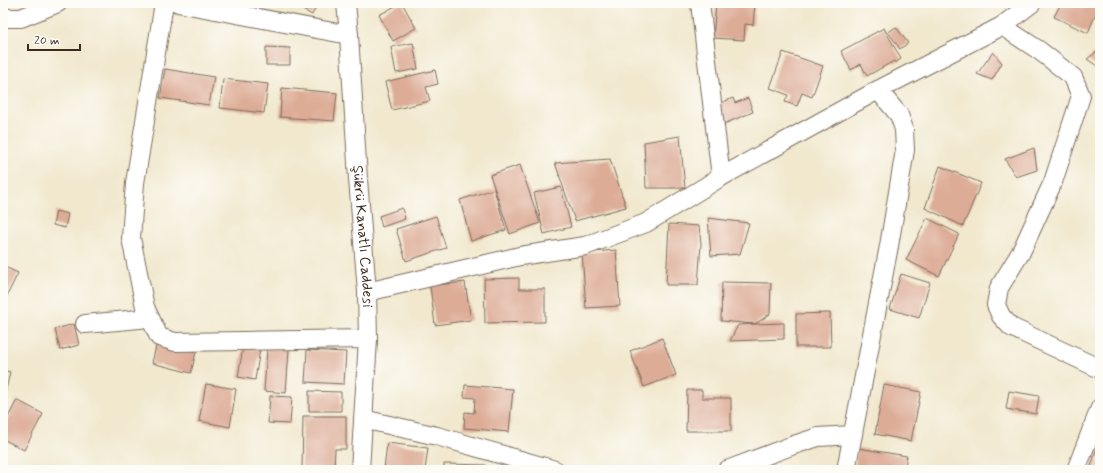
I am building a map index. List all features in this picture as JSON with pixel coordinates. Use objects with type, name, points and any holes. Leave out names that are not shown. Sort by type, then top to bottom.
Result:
[{"type":"street","points":[[3,18],[21,18],[58,3]]},
{"type":"street","points":[[164,3],[135,183],[131,238],[144,307],[159,337],[175,342],[368,339]]},
{"type":"street","points":[[178,3],[349,35]]},
{"type":"street","name":"Şükrü Kanatlı Caddesi","points":[[346,3],[367,292],[368,339],[360,470]]},
{"type":"street","points":[[700,3],[720,178]]},
{"type":"street","points":[[367,292],[520,256],[585,246],[646,223],[720,178],[878,90],[1002,26],[1032,3]]},
{"type":"street","points":[[1002,26],[1040,51],[1073,77],[1081,96],[1053,182],[1021,252],[999,288],[996,305],[1001,316],[1011,327],[1100,369]]},
{"type":"street","points":[[846,470],[889,246],[905,150],[904,129],[899,115],[878,90]]},
{"type":"street","points":[[85,324],[150,318]]},
{"type":"street","points":[[1076,470],[1100,408]]},
{"type":"street","points":[[363,419],[437,436],[555,470]]},
{"type":"street","points":[[727,470],[818,437],[853,435]]},
{"type":"building","points":[[290,3],[318,3],[312,15]]},
{"type":"building","points":[[401,3],[416,28],[393,41],[379,15]]},
{"type":"building","points":[[716,3],[755,3],[753,25],[745,24],[744,40],[713,38]]},
{"type":"building","points":[[1061,3],[1100,3],[1088,33],[1054,17]]},
{"type":"building","points":[[896,27],[908,43],[900,49],[888,32]]},
{"type":"building","points":[[884,28],[901,59],[895,63],[894,61],[867,76],[861,64],[851,70],[841,51]]},
{"type":"building","points":[[413,43],[418,69],[396,73],[391,47]]},
{"type":"building","points":[[266,47],[290,48],[290,65],[266,65]]},
{"type":"building","points":[[1099,50],[1100,51],[1100,68],[1087,59]]},
{"type":"building","points":[[783,52],[823,66],[812,97],[802,93],[797,106],[785,102],[788,95],[770,88]]},
{"type":"building","points":[[993,52],[1002,63],[992,80],[977,74]]},
{"type":"building","points":[[165,69],[214,77],[209,105],[160,98]]},
{"type":"building","points":[[435,70],[438,84],[426,87],[430,101],[392,110],[385,82]]},
{"type":"building","points":[[223,79],[268,84],[264,113],[220,108]]},
{"type":"building","points":[[282,88],[337,93],[334,121],[280,117]]},
{"type":"building","points":[[733,98],[735,103],[748,98],[753,112],[721,125],[713,106]]},
{"type":"building","points":[[680,136],[685,188],[646,188],[644,142]]},
{"type":"building","points":[[1034,148],[1037,170],[1016,177],[1005,159]]},
{"type":"building","points":[[610,159],[626,207],[575,221],[555,163]]},
{"type":"building","points":[[520,165],[540,223],[510,234],[490,175]]},
{"type":"building","points":[[940,166],[981,183],[963,226],[925,208]]},
{"type":"building","points":[[561,187],[571,227],[544,234],[534,193]]},
{"type":"building","points":[[494,189],[506,230],[471,241],[460,200]]},
{"type":"building","points":[[402,208],[405,219],[382,227],[379,216]]},
{"type":"building","points":[[56,211],[68,214],[65,228],[53,225]]},
{"type":"building","points":[[436,216],[446,248],[406,261],[396,229]]},
{"type":"building","points":[[708,218],[749,223],[740,254],[711,256]]},
{"type":"building","points":[[927,218],[959,234],[939,276],[906,260]]},
{"type":"building","points":[[669,224],[699,226],[701,244],[698,285],[666,285]]},
{"type":"building","points":[[616,250],[620,306],[586,308],[582,253]]},
{"type":"building","points":[[3,266],[18,273],[3,304]]},
{"type":"building","points":[[901,274],[930,283],[919,318],[890,309]]},
{"type":"building","points":[[519,278],[519,289],[545,289],[545,322],[485,323],[484,279]]},
{"type":"building","points":[[465,282],[471,320],[435,325],[430,286]]},
{"type":"building","points":[[722,282],[771,283],[770,314],[755,324],[721,321]]},
{"type":"building","points":[[830,313],[831,347],[796,347],[796,314]]},
{"type":"building","points":[[784,323],[784,339],[730,341],[738,325]]},
{"type":"building","points":[[74,324],[79,345],[60,350],[55,329]]},
{"type":"building","points":[[662,338],[676,375],[644,387],[630,351]]},
{"type":"building","points":[[157,342],[196,352],[191,373],[152,363]]},
{"type":"building","points":[[243,347],[260,349],[255,380],[238,377]]},
{"type":"building","points":[[267,348],[289,349],[286,393],[264,391]]},
{"type":"building","points":[[307,350],[346,352],[344,384],[305,382]]},
{"type":"building","points":[[3,370],[10,372],[4,399],[3,399]]},
{"type":"building","points":[[206,384],[236,389],[230,427],[199,421]]},
{"type":"building","points":[[465,385],[513,389],[509,432],[464,428],[465,412],[474,413],[475,398],[464,397]]},
{"type":"building","points":[[884,385],[921,392],[911,441],[875,434]]},
{"type":"building","points":[[687,390],[702,390],[702,398],[731,398],[731,431],[686,431]]},
{"type":"building","points":[[309,391],[341,392],[341,411],[309,411]]},
{"type":"building","points":[[1009,391],[1039,396],[1036,414],[1006,409]]},
{"type":"building","points":[[270,396],[292,397],[290,424],[268,423]]},
{"type":"building","points":[[17,400],[43,414],[24,450],[3,439],[3,427]]},
{"type":"building","points":[[303,416],[346,416],[346,449],[335,449],[334,470],[302,470]]},
{"type":"building","points":[[1100,437],[1100,470],[1090,470]]},
{"type":"building","points":[[387,443],[428,448],[425,470],[384,470]]},
{"type":"building","points":[[858,448],[907,456],[904,470],[854,470]]},
{"type":"building","points":[[444,464],[486,465],[486,470],[444,470]]}]
